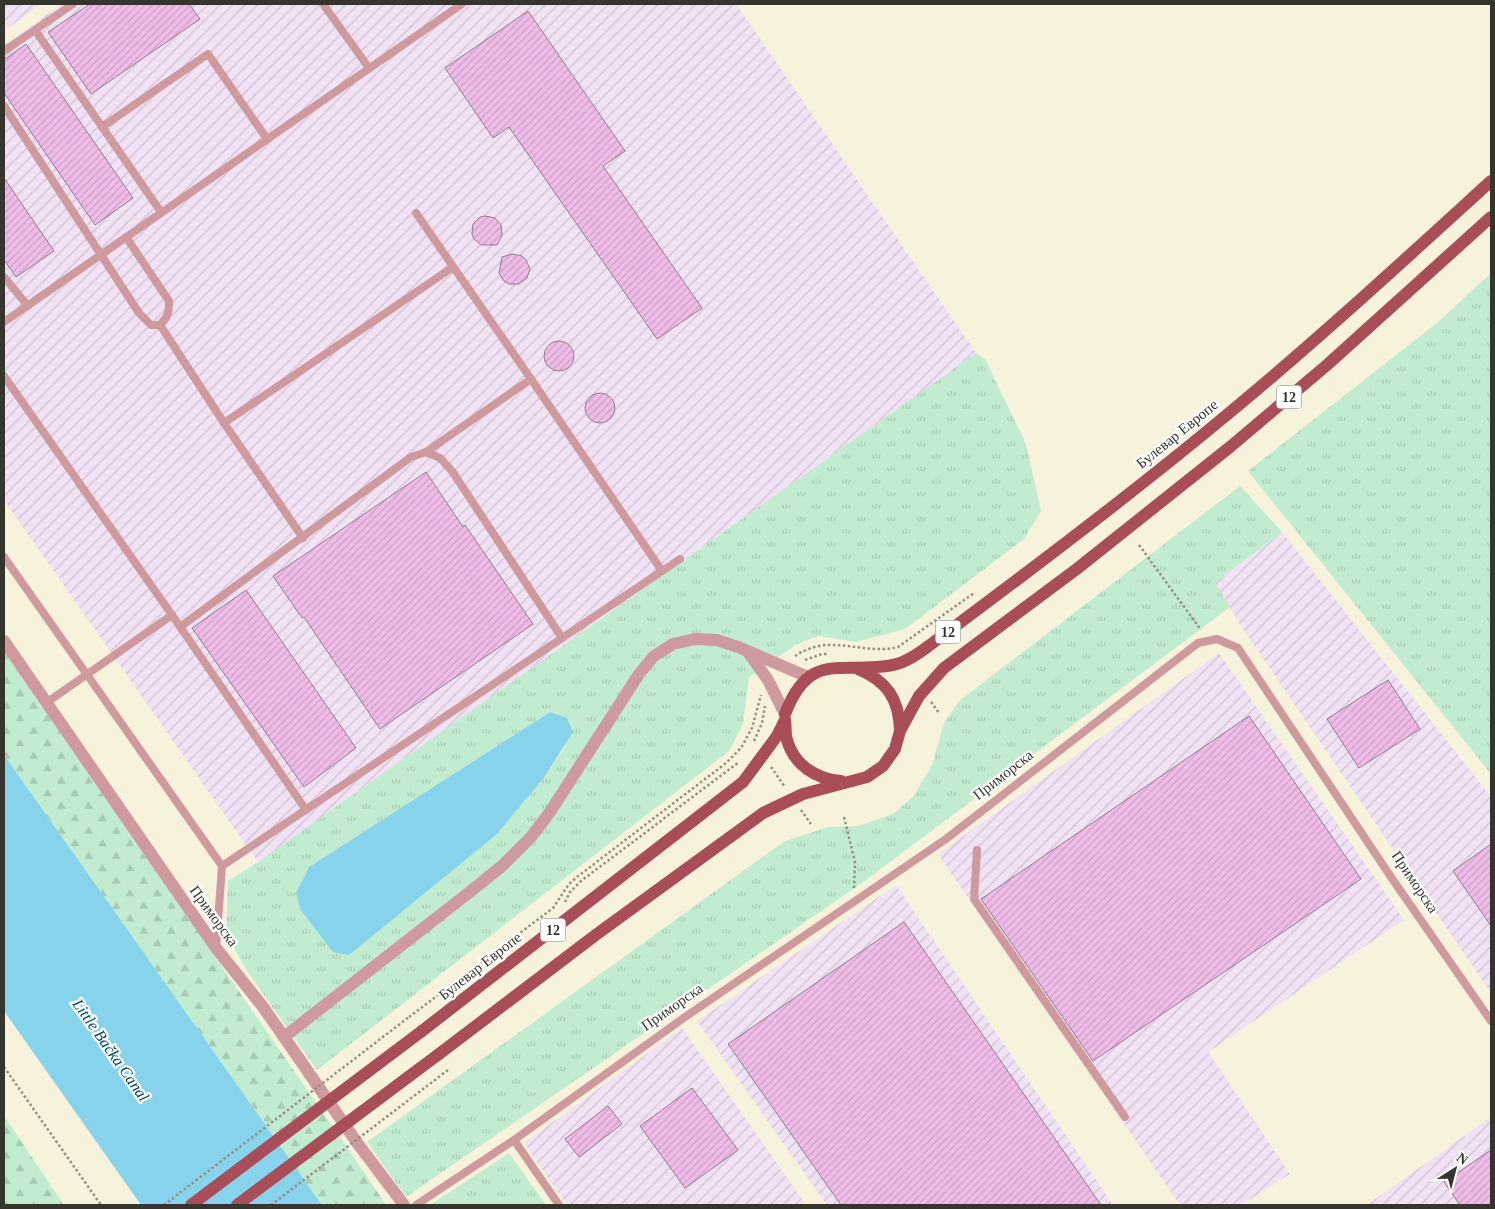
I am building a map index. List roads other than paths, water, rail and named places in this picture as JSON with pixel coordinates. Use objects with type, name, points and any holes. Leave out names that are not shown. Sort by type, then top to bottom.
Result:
[{"type":"main road","name":"Булевар Европе","points":[[191,1205],[422,1031],[743,782],[777,736],[792,698],[808,677],[836,667],[856,668],[895,664],[912,657],[930,645],[1064,545],[1216,424],[1313,342],[1491,181]]},
{"type":"main road","name":"Булевар Европе","points":[[237,1205],[597,934],[763,813],[803,794],[866,777],[883,766],[894,750],[900,731],[919,696],[944,668],[1078,568],[1230,447],[1327,365],[1491,217]]},
{"type":"main road","name":"Булевар Европе","points":[[856,668],[871,674],[884,685],[894,698],[899,714],[900,731]]},
{"type":"main road","name":"Булевар Европе","points":[[785,717],[787,740],[796,758],[810,772],[828,780],[847,782]]},
{"type":"street","points":[[284,1037],[502,866],[531,837],[550,812],[639,674],[654,656],[673,644],[695,639],[717,640],[808,677]]},
{"type":"street","name":"Приморска","points":[[4,641],[216,948],[263,1007],[358,1144],[404,1205]]},
{"type":"street","points":[[748,652],[770,684],[785,717]]},
{"type":"lane","points":[[4,51],[72,4]]},
{"type":"lane","points":[[322,4],[369,68]]},
{"type":"lane","points":[[4,322],[462,4]]},
{"type":"lane","points":[[35,30],[161,212]]},
{"type":"lane","points":[[102,127],[208,54],[267,139]]},
{"type":"lane","points":[[4,106],[139,314],[152,325],[160,325],[167,318],[169,301],[126,237]]},
{"type":"lane","points":[[416,213],[662,571]]},
{"type":"lane","points":[[224,422],[454,267]]},
{"type":"lane","points":[[4,277],[28,306]]},
{"type":"lane","points":[[160,325],[303,538]]},
{"type":"lane","points":[[4,376],[306,810]]},
{"type":"lane","points":[[180,627],[412,457],[426,452],[531,379]]},
{"type":"lane","points":[[426,452],[440,458],[452,471],[562,638]]},
{"type":"lane","points":[[4,557],[222,866],[216,948]]},
{"type":"lane","points":[[222,866],[680,559]]},
{"type":"lane","points":[[46,703],[172,615]]},
{"type":"lane","name":"Приморска","points":[[416,1205],[514,1140],[685,1017],[961,828],[1198,642],[1217,640],[1238,648],[1393,880],[1491,1022]]},
{"type":"lane","points":[[977,850],[974,899],[1125,1117]]},
{"type":"lane","points":[[514,1140],[559,1205]]},
{"type":"water","points":[[550,712],[567,718],[573,732],[543,779],[497,834],[349,955],[333,952],[300,909],[296,893],[309,867]]},
{"type":"water","name":"Little Bačka Canal","points":[[4,755],[322,1205],[141,1205],[4,1011]]}]
